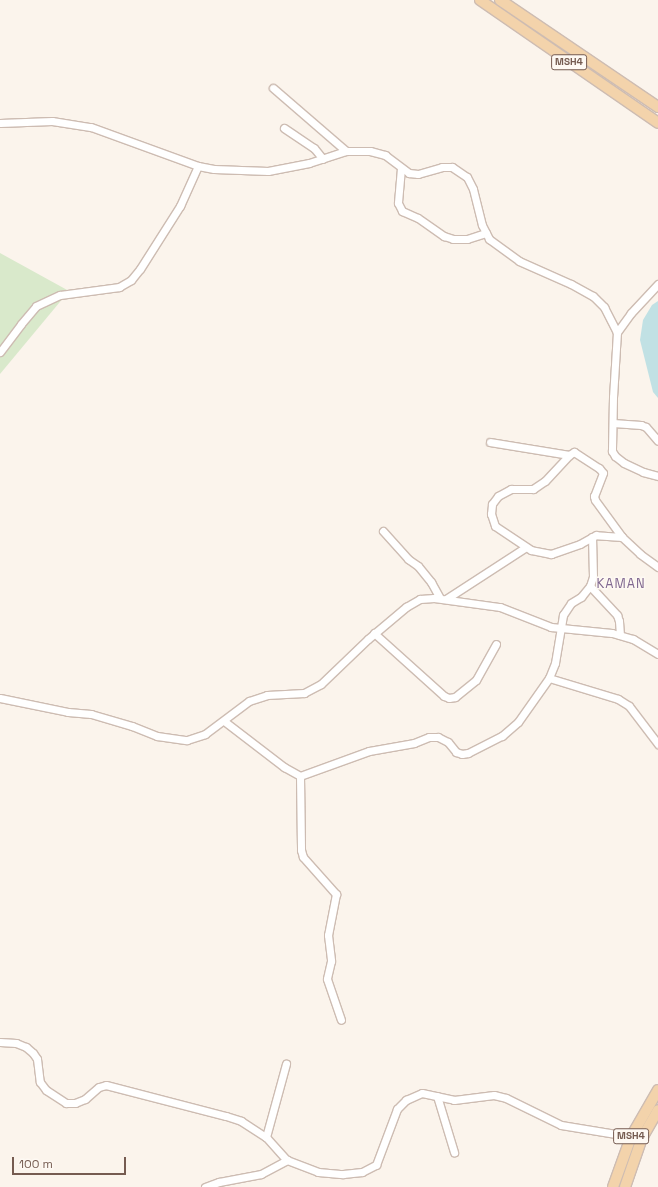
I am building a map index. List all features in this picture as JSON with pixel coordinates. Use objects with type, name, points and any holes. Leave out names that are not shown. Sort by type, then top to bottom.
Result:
[{"type":"main road","name":"MSH4","points":[[480,0],[658,123]]},
{"type":"main road","name":"MSH4","points":[[500,0],[658,107]]},
{"type":"main road","name":"MSH4","points":[[613,1187],[631,1136],[658,1090]]},
{"type":"main road","name":"MSH4","points":[[625,1187],[642,1138],[658,1110]]},
{"type":"street","points":[[273,88],[346,152]]},
{"type":"street","points":[[0,123],[52,121],[91,127],[198,166],[214,169],[268,171],[309,163],[346,152],[370,151],[385,155],[401,168],[418,174],[442,167],[452,167],[467,177],[473,189],[482,225],[489,239],[519,261],[571,284],[593,296],[604,307],[617,332],[612,451],[615,456],[624,463],[643,472],[658,476]]},
{"type":"street","points":[[284,128],[314,148],[323,159]]},
{"type":"street","points":[[0,352],[20,324],[36,306],[60,295],[119,287],[131,280],[140,269],[180,206],[198,166]]},
{"type":"street","points":[[401,168],[398,203],[402,211],[418,218],[444,236],[453,239],[467,238],[486,233]]},
{"type":"street","points":[[617,332],[658,284]]},
{"type":"street","points":[[612,423],[640,425],[646,427],[658,441]]},
{"type":"street","points":[[490,442],[569,455]]},
{"type":"street","points":[[622,537],[596,535],[580,544],[551,554],[531,550],[495,526],[491,514],[492,504],[498,496],[511,490],[533,489],[545,481],[569,455],[574,452],[599,468],[602,473],[594,496],[595,500],[622,537],[640,554],[658,566]]},
{"type":"street","points":[[383,531],[408,560],[418,566],[443,599]]},
{"type":"street","points":[[224,721],[284,767],[300,776],[369,751],[414,743],[429,737],[438,737],[448,742],[456,752],[462,754],[468,753],[502,736],[518,722],[549,678],[555,663],[563,615],[568,607],[590,586],[593,577],[592,537]]},
{"type":"street","points":[[443,599],[526,547]]},
{"type":"street","points":[[590,586],[617,615],[620,621],[620,635]]},
{"type":"street","points":[[0,698],[68,712],[91,714],[132,726],[157,736],[188,740],[205,734],[224,721],[235,710],[249,701],[267,695],[304,693],[321,684],[374,633],[406,607],[420,599],[443,599],[500,607],[551,627],[620,635],[633,639],[658,654]]},
{"type":"street","points":[[374,633],[444,696],[449,698],[455,697],[476,680],[496,644]]},
{"type":"street","points":[[549,678],[618,699],[637,715],[658,744]]},
{"type":"street","points":[[300,776],[301,850],[303,858],[336,894],[328,935],[331,961],[327,979],[341,1020]]},
{"type":"street","points":[[0,1042],[16,1043],[26,1047],[33,1053],[37,1059],[40,1082],[46,1090],[66,1102],[75,1103],[85,1099],[99,1087],[106,1085],[226,1116],[241,1122],[266,1137],[287,1160],[318,1172],[343,1174],[362,1172],[376,1165],[397,1108],[406,1100],[422,1093],[454,1100],[494,1096],[506,1098],[561,1125],[642,1138]]},
{"type":"street","points":[[266,1137],[286,1064]]},
{"type":"street","points":[[437,1096],[454,1152]]},
{"type":"street","points":[[205,1187],[219,1182],[261,1174],[287,1160]]},
{"type":"green space","points":[[0,253],[69,291],[0,374]]},
{"type":"water","points":[[658,301],[658,398],[653,392],[640,340],[643,320],[652,305]]},
{"type":"district","name":"KAMAN","points":[[621,584]]}]
